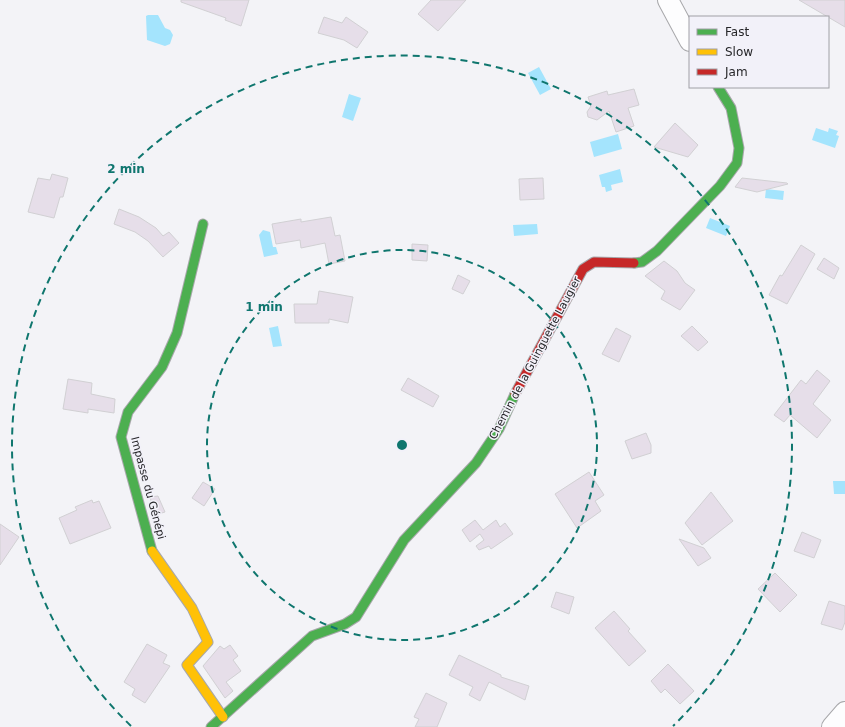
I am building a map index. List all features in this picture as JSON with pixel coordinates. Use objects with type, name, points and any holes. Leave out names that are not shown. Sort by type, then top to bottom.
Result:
[{"type":"street","points":[[668,0],[689,39]]},
{"type":"street","name":"Chemin de la Guinguette Laugier","points":[[211,727],[312,636],[345,624],[356,617],[404,540],[476,462],[499,429],[522,378],[583,269],[594,262],[642,262],[657,251],[720,186],[737,164],[739,148],[731,108],[719,88]]},
{"type":"street","name":"Impasse du Génépi","points":[[203,224],[177,333],[162,367],[128,412],[121,437],[153,554],[192,608],[208,642],[187,665],[223,717]]},
{"type":"street","points":[[832,727],[845,712]]},
{"type":"water","points":[[158,15],[165,28],[170,30],[173,35],[170,44],[165,46],[147,40],[146,16]]},
{"type":"water","points":[[539,67],[551,89],[540,95],[528,73]]},
{"type":"water","points":[[349,94],[361,98],[353,121],[342,117]]},
{"type":"water","points":[[816,128],[828,132],[829,128],[838,131],[836,135],[839,136],[835,148],[812,140]]},
{"type":"water","points":[[618,134],[622,149],[594,157],[590,142]]},
{"type":"water","points":[[620,169],[623,182],[611,185],[612,190],[606,192],[605,187],[602,187],[599,175]]},
{"type":"water","points":[[766,189],[784,191],[783,200],[765,198]]},
{"type":"water","points":[[710,218],[730,226],[726,236],[706,228]]},
{"type":"water","points":[[537,224],[538,234],[514,236],[513,225]]},
{"type":"water","points":[[263,230],[270,232],[273,247],[276,247],[278,254],[264,257],[259,235]]},
{"type":"water","points":[[278,326],[282,346],[273,347],[269,328]]},
{"type":"water","points":[[833,481],[845,481],[845,494],[834,494]]},
{"type":"building","points":[[181,0],[249,0],[241,26],[225,20],[226,18],[181,2]]},
{"type":"building","points":[[431,0],[466,0],[438,31],[418,14]]},
{"type":"building","points":[[799,0],[845,0],[845,27],[829,18],[829,16],[826,16]]},
{"type":"building","points":[[324,17],[342,23],[346,17],[368,32],[357,48],[344,40],[318,33]]},
{"type":"building","points":[[634,89],[639,105],[628,108],[634,126],[616,132],[609,111],[597,120],[588,117],[587,112],[591,106],[588,97],[607,91],[608,95]]},
{"type":"building","points":[[675,123],[698,145],[688,157],[654,147]]},
{"type":"building","points":[[52,174],[68,178],[63,197],[60,197],[54,218],[28,212],[38,178],[50,180]]},
{"type":"building","points":[[543,178],[544,199],[520,200],[519,179]]},
{"type":"building","points":[[742,178],[788,184],[757,192],[735,187]]},
{"type":"building","points":[[119,209],[139,217],[156,228],[163,236],[169,232],[179,243],[163,257],[148,241],[135,232],[114,224]]},
{"type":"building","points":[[331,217],[335,236],[340,235],[345,261],[329,264],[325,243],[301,248],[300,240],[276,244],[272,224],[301,219],[301,222]]},
{"type":"building","points":[[412,244],[428,245],[427,261],[412,260]]},
{"type":"building","points":[[801,245],[815,254],[787,304],[769,295],[780,275],[782,276]]},
{"type":"building","points":[[824,258],[839,268],[834,279],[817,269]]},
{"type":"building","points":[[664,261],[677,271],[685,283],[695,290],[680,310],[661,299],[665,291],[645,276]]},
{"type":"building","points":[[458,275],[470,281],[463,294],[452,289]]},
{"type":"building","points":[[319,291],[353,297],[348,323],[329,319],[329,323],[295,323],[294,304],[317,304]]},
{"type":"building","points":[[692,326],[708,342],[698,351],[681,336]]},
{"type":"building","points":[[616,328],[631,336],[619,362],[602,354]]},
{"type":"building","points":[[817,370],[830,381],[813,404],[831,420],[817,438],[790,415],[784,422],[774,415],[801,380],[806,384]]},
{"type":"building","points":[[408,378],[439,396],[433,407],[401,390]]},
{"type":"building","points":[[68,379],[92,383],[91,394],[115,399],[114,413],[88,409],[88,413],[63,409]]},
{"type":"building","points":[[646,433],[651,445],[651,453],[632,459],[625,441]]},
{"type":"building","points":[[589,472],[604,495],[595,501],[601,511],[577,528],[555,494]]},
{"type":"building","points":[[203,482],[215,489],[204,506],[192,498]]},
{"type":"building","points":[[711,492],[733,521],[702,545],[685,523]]},
{"type":"building","points":[[158,496],[165,512],[155,515],[150,497]]},
{"type":"building","points":[[92,500],[93,503],[99,501],[111,528],[70,544],[59,518],[77,510],[75,507]]},
{"type":"building","points":[[475,520],[483,530],[496,520],[500,527],[505,523],[513,534],[491,549],[489,546],[479,550],[476,546],[484,540],[480,534],[470,542],[462,530]]},
{"type":"building","points":[[0,524],[19,537],[0,565]]},
{"type":"building","points":[[802,532],[821,540],[814,558],[794,551]]},
{"type":"building","points":[[679,539],[704,548],[711,558],[698,566]]},
{"type":"building","points":[[775,573],[797,595],[780,612],[758,589]]},
{"type":"building","points":[[556,592],[574,597],[569,614],[551,607]]},
{"type":"building","points":[[829,601],[845,606],[845,622],[842,630],[821,624]]},
{"type":"building","points":[[614,611],[630,629],[628,631],[646,651],[629,666],[595,628]]},
{"type":"building","points":[[147,644],[167,655],[163,663],[170,666],[145,703],[132,695],[135,689],[124,682]]},
{"type":"building","points":[[230,645],[238,656],[233,660],[241,671],[226,682],[233,691],[225,698],[203,666],[220,646],[224,649]]},
{"type":"building","points":[[459,655],[501,675],[501,677],[529,686],[525,700],[489,682],[480,701],[469,695],[473,687],[449,675]]},
{"type":"building","points":[[668,664],[694,691],[680,704],[665,689],[661,693],[651,681]]},
{"type":"building","points":[[426,693],[447,703],[437,727],[415,727],[419,719],[414,717]]},
{"type":"traffic: fast","points":[[634,263],[642,262],[657,251],[720,186],[737,163],[739,148],[731,108],[719,88]]},
{"type":"traffic: fast","points":[[152,551],[121,437],[128,412],[162,367],[177,333],[203,224]]},
{"type":"traffic: fast","points":[[211,727],[312,636],[345,624],[356,617],[404,540],[476,463],[499,429],[515,394]]},
{"type":"traffic: slow","points":[[152,551],[192,608],[208,642],[187,665],[223,717]]},
{"type":"traffic: jam","points":[[515,394],[583,269],[594,262],[634,263]]}]
